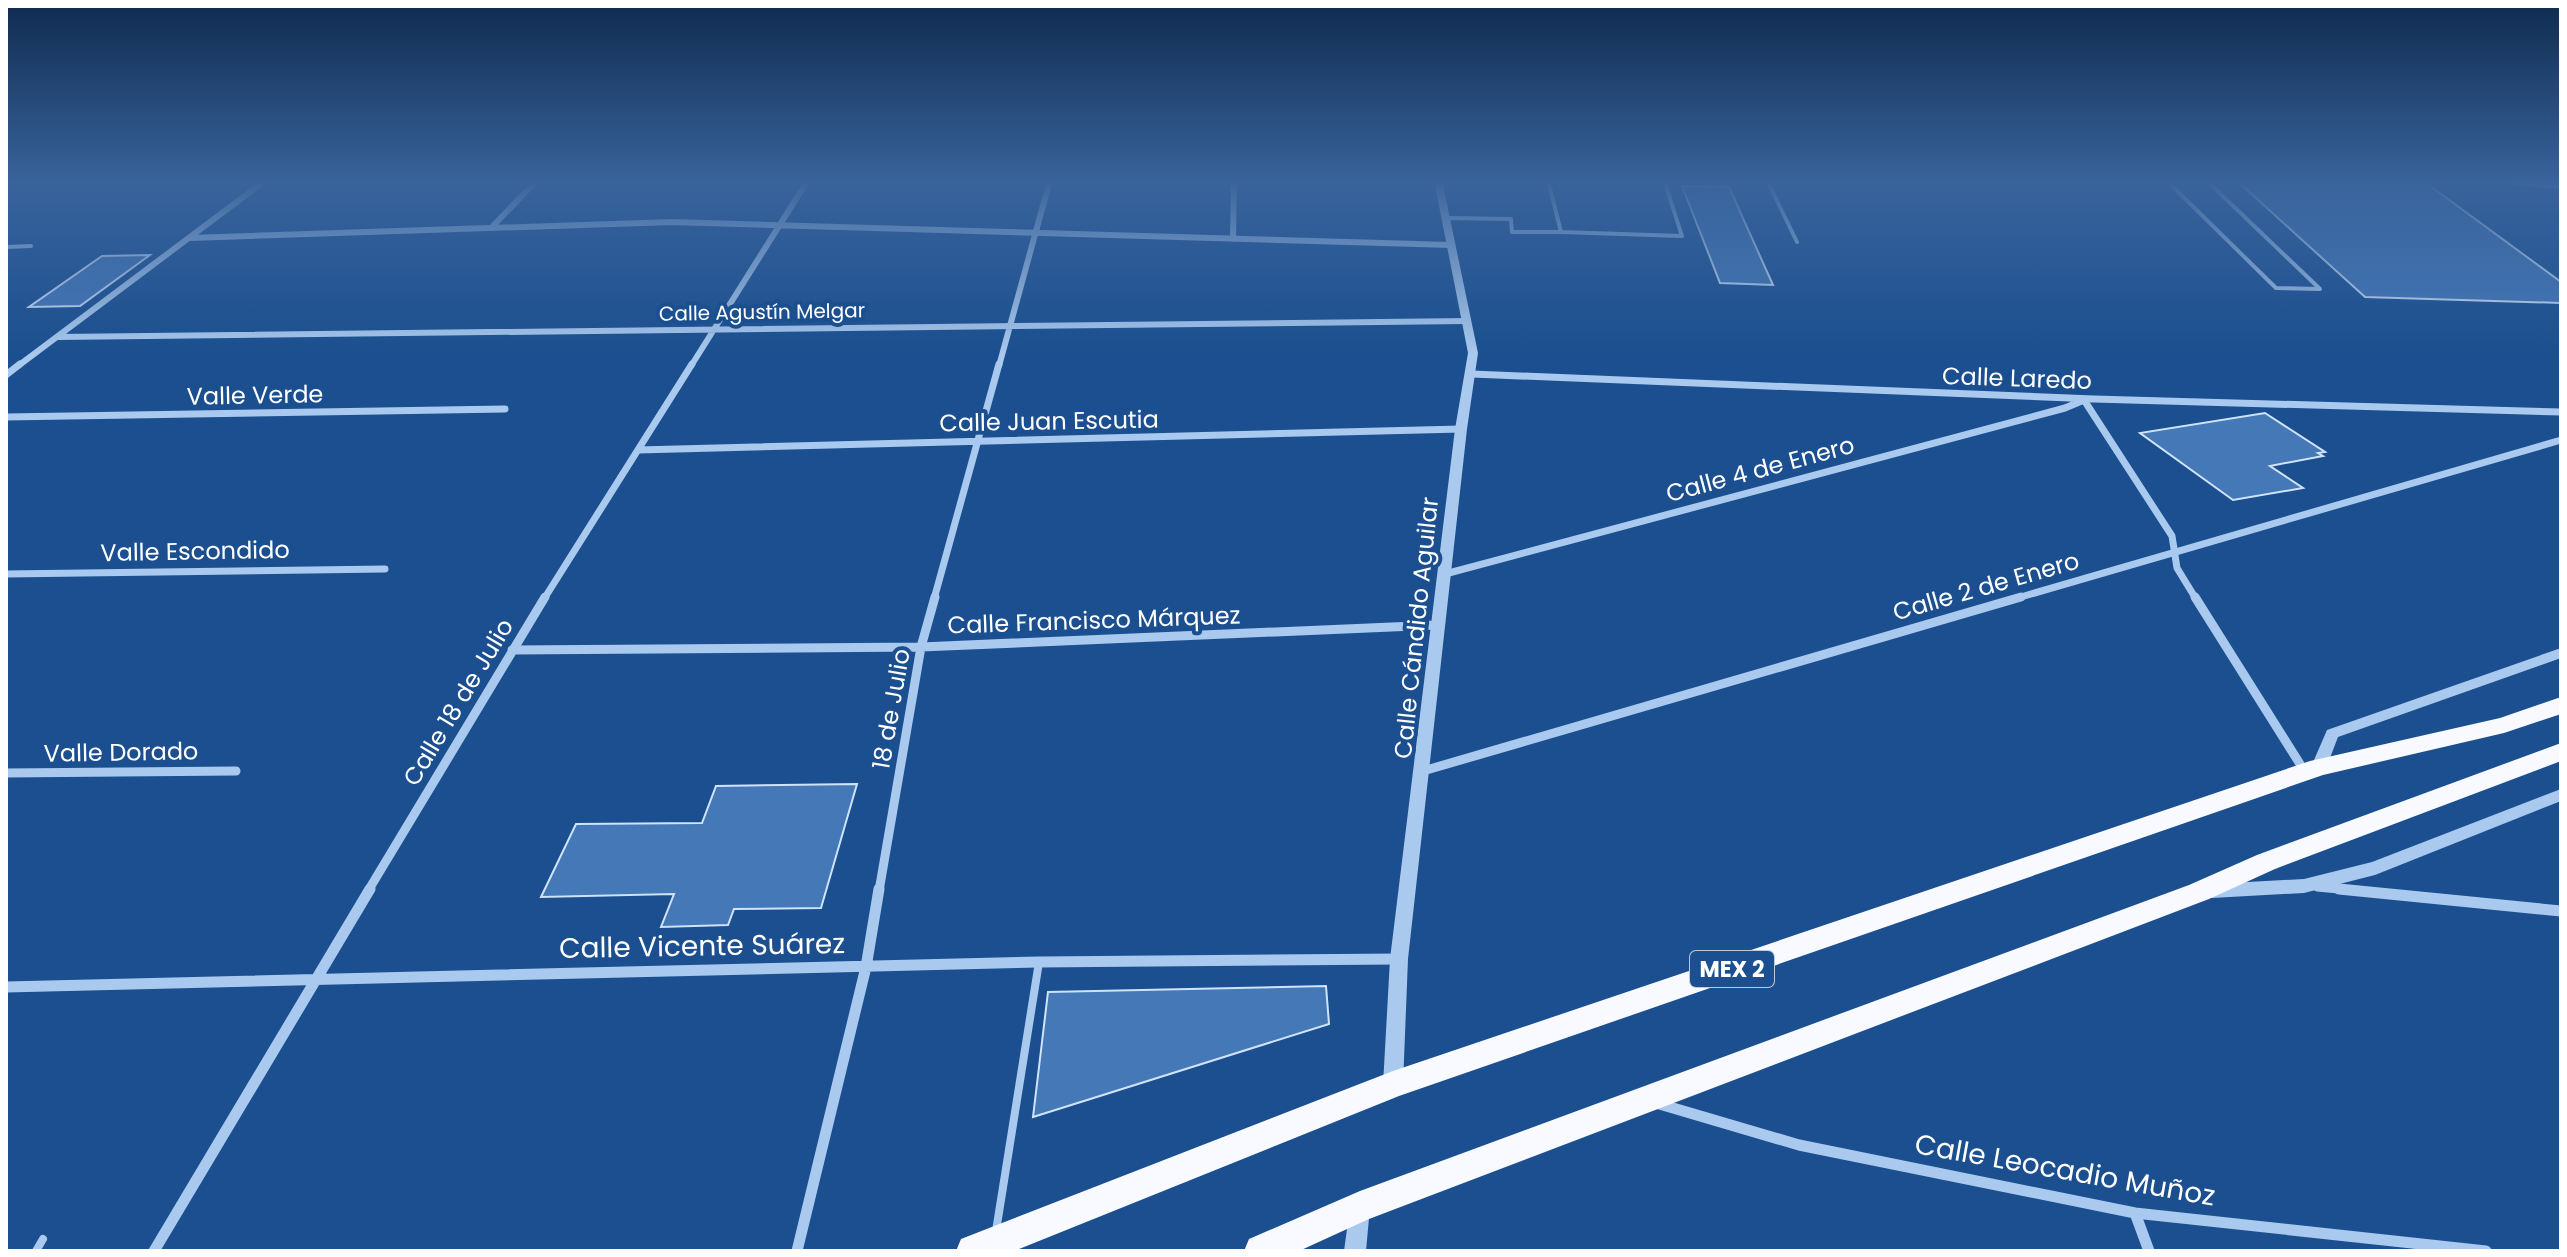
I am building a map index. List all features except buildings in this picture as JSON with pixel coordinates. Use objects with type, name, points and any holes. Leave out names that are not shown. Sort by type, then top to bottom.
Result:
[{"type":"highway","name":"MEX 2","points":[[984,1246],[1393,1085],[2312,769],[2504,725],[2561,705]]},
{"type":"highway","points":[[1261,1251],[1360,1207],[2199,892],[2266,862],[2561,752]]},
{"type":"street","points":[[6,375],[188,239]]},
{"type":"street","name":"Calle 18 de Julio","points":[[154,1251],[512,650],[770,239]]},
{"type":"street","name":"18 de Julio","points":[[797,1251],[866,967],[921,647],[1034,239]]},
{"type":"street","points":[[1220,239],[1452,245]]},
{"type":"street","name":"Calle Cándido Aguilar","points":[[1393,1085],[1399,959],[1461,429],[1472,374],[1473,353],[1451,239]]},
{"type":"street","name":"Calle Agustín Melgar","points":[[57,337],[1467,321]]},
{"type":"street","name":"Calle Laredo","points":[[1472,374],[2094,399],[2561,412]]},
{"type":"street","name":"Calle 4 de Enero","points":[[1445,574],[2094,399]]},
{"type":"street","points":[[2084,400],[2172,536],[2177,568],[2312,769],[2332,734],[2561,653]]},
{"type":"street","name":"Valle Verde","points":[[6,417],[505,409]]},
{"type":"street","name":"Calle Juan Escutia","points":[[638,450],[1461,429]]},
{"type":"street","name":"Calle 2 de Enero","points":[[1423,771],[2561,440]]},
{"type":"street","name":"Valle Escondido","points":[[6,574],[385,569]]},
{"type":"street","name":"Calle Francisco Márquez","points":[[512,650],[921,647],[1439,625]]},
{"type":"street","name":"Valle Dorado","points":[[6,773],[236,771]]},
{"type":"street","points":[[2304,886],[2375,868],[2561,795]]},
{"type":"street","points":[[2199,892],[2304,886],[2561,911]]},
{"type":"street","name":"Calle Vicente Suárez","points":[[6,987],[318,977],[1039,962],[1399,959]]},
{"type":"street","name":"Calle Leocadio Muñoz","points":[[1643,1099],[1799,1145],[2135,1213],[2486,1251]]},
{"type":"street","points":[[1355,1251],[1360,1207]]},
{"type":"street","points":[[2135,1213],[2149,1251]]},
{"type":"lane","points":[[2226,239],[2276,288],[2320,289],[2267,239]]},
{"type":"lane","points":[[6,247],[31,246]]},
{"type":"lane","points":[[984,1246],[1039,962]]},
{"type":"lane","points":[[36,1251],[43,1239]]}]
